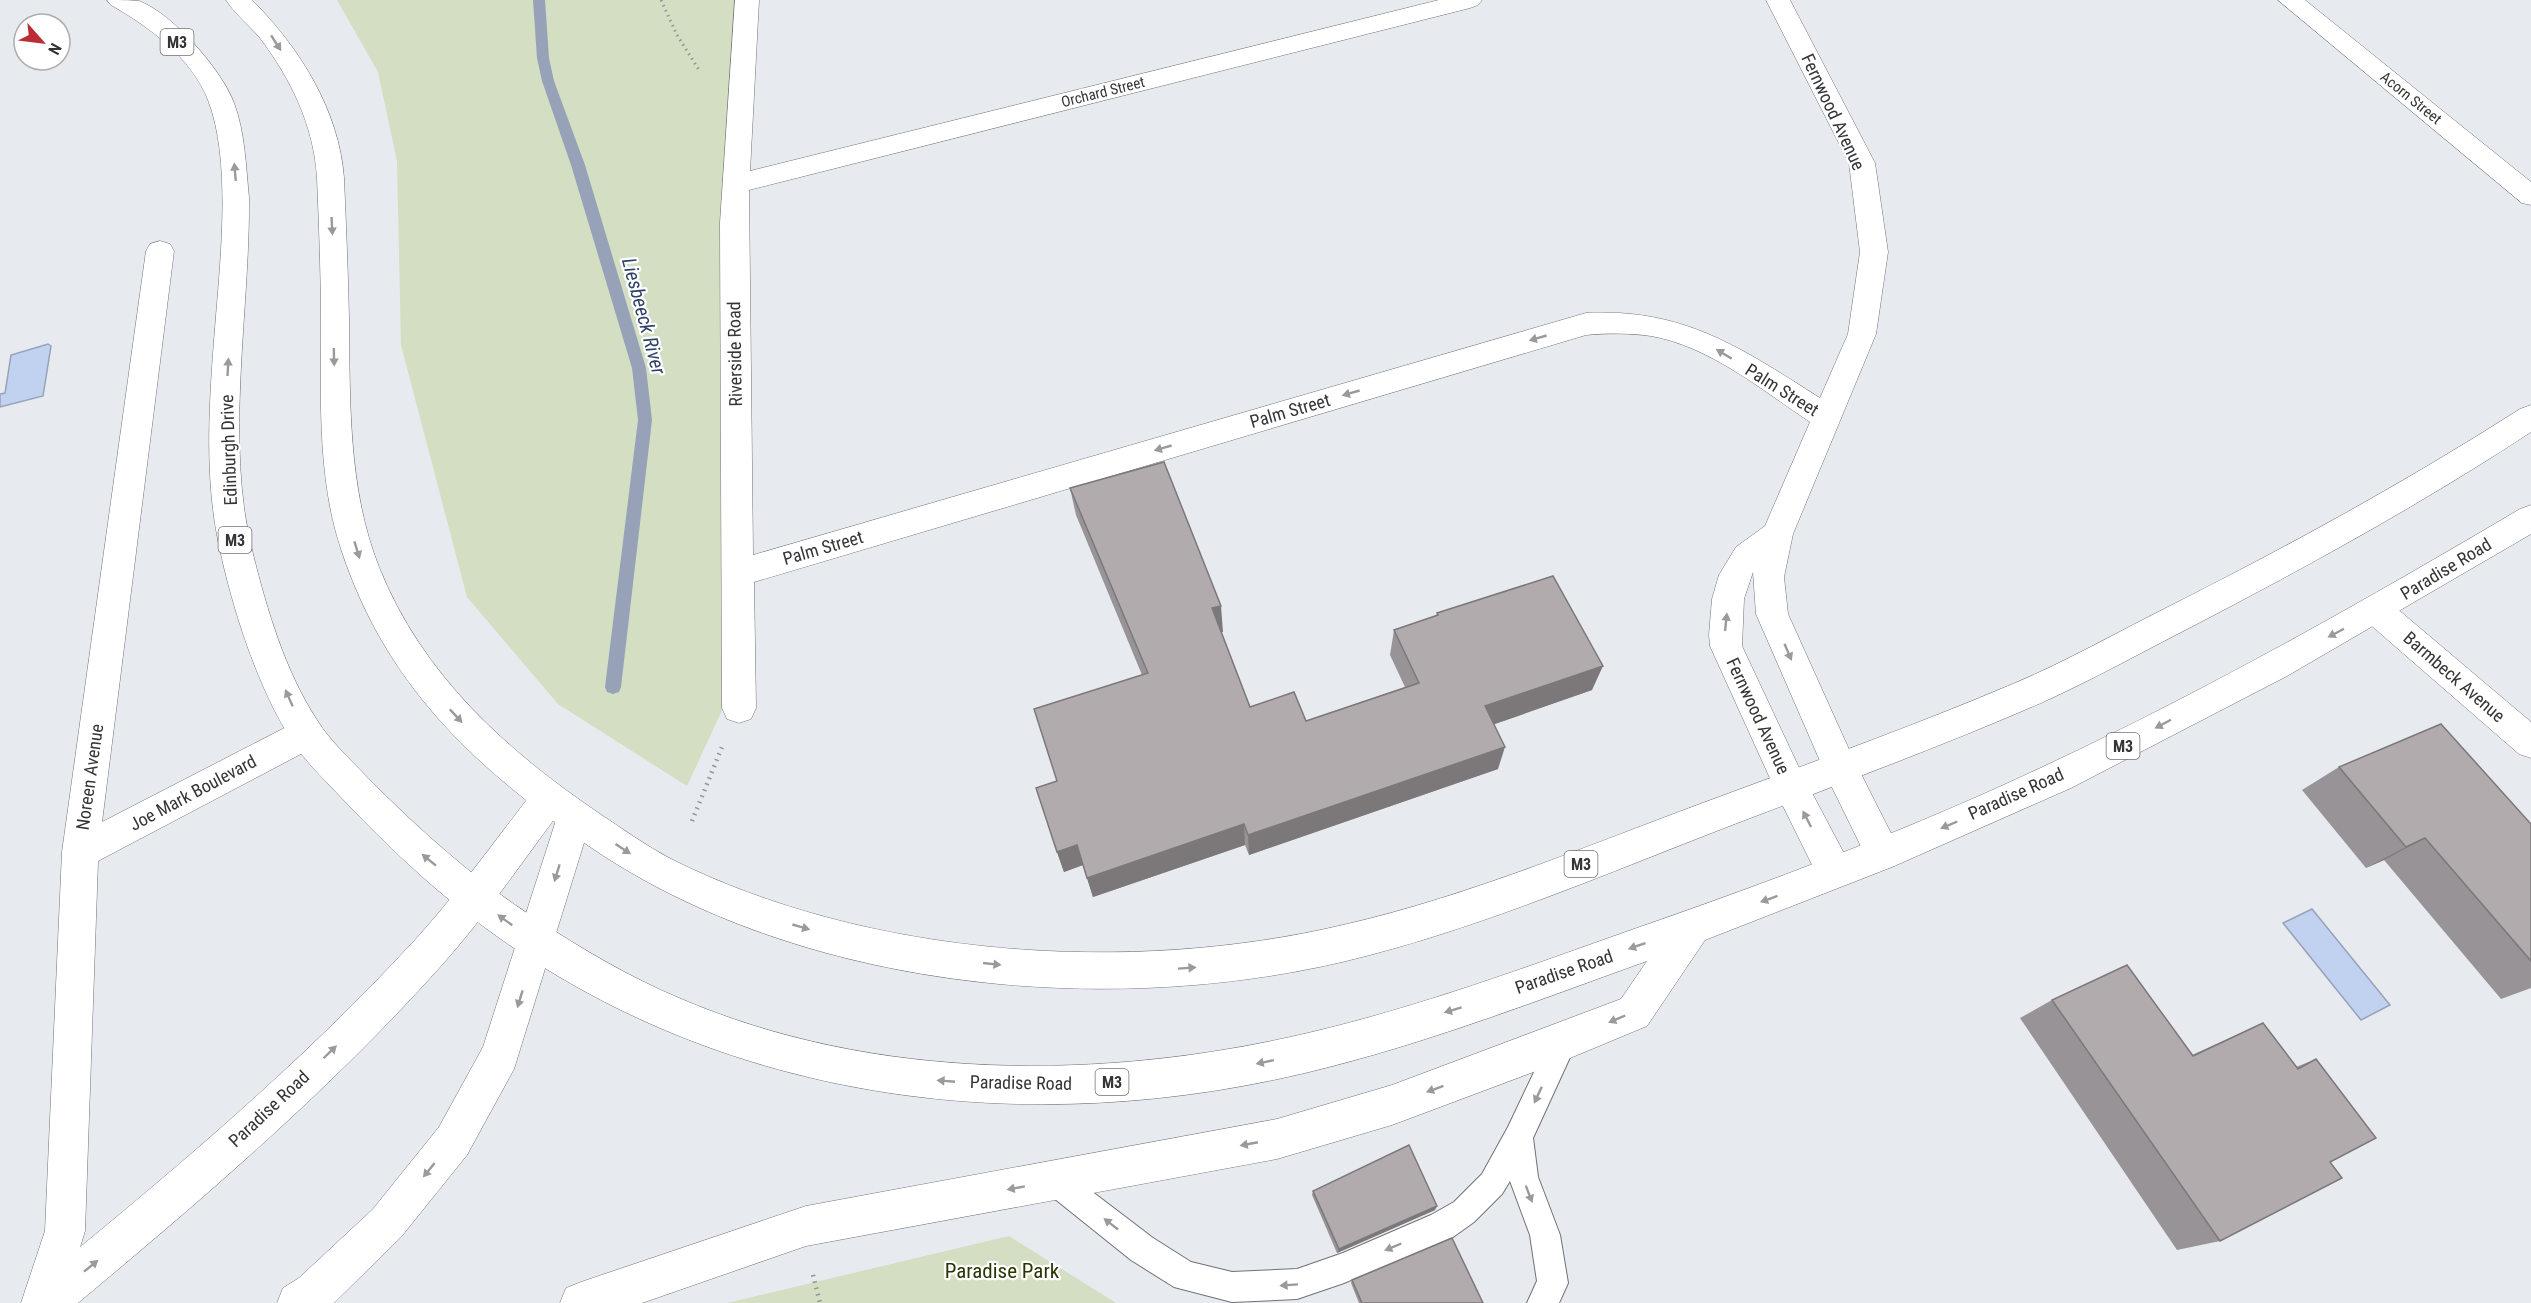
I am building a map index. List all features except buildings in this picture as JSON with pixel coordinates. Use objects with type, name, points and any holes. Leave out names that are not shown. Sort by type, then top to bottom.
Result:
[{"type":"main road","name":"Edinburgh Drive","points":[[118,0],[134,8],[187,51],[220,99],[236,171],[235,246],[226,393],[231,528],[259,632],[306,734],[402,838],[474,897]]},
{"type":"main road","name":"M3","points":[[238,0],[265,26],[303,84],[327,144],[333,229],[335,382],[343,498],[358,554],[377,600],[405,650],[438,698],[488,750],[561,808],[657,871],[783,921],[869,946],[950,960],[1039,969],[1186,969],[1253,961],[1332,946],[1415,923],[1498,895],[2030,692],[2298,556],[2493,443],[2531,417]]},
{"type":"main road","name":"Riverside Road","points":[[738,708],[736,184],[747,0]]},
{"type":"main road","name":"Orchard Street","points":[[736,184],[1470,0]]},
{"type":"main road","name":"Fernwood Avenue","points":[[1778,0],[1862,163],[1874,252],[1862,334],[1777,534],[1768,577],[1772,614],[1839,766],[1883,853]]},
{"type":"main road","name":"Acorn Street","points":[[2290,0],[2531,196]]},
{"type":"main road","name":"Noreen Avenue","points":[[44,1303],[65,1231],[80,852],[160,251]]},
{"type":"main road","name":"Palm Street","points":[[738,573],[1586,324],[1607,321],[1639,322],[1699,339],[1827,418]]},
{"type":"main road","name":"Paradise Road","points":[[474,897],[536,943],[586,974],[665,1014],[747,1044],[817,1063],[894,1077],[994,1084],[1084,1085],[1168,1077],[1259,1063],[1331,1047],[1460,1008],[1776,897],[1883,853],[2115,749],[2377,611],[2531,518]]},
{"type":"main road","name":"Fernwood Avenue","points":[[1777,534],[1747,555],[1738,570],[1725,625],[1726,646],[1790,785],[1834,872]]},
{"type":"main road","name":"Barmbeck Avenue","points":[[2377,611],[2531,743]]},
{"type":"main road","name":"Joe Mark Boulevard","points":[[80,852],[306,734]]},
{"type":"main road","name":"Paradise Road","points":[[44,1303],[135,1229],[281,1099],[397,985],[474,897],[561,808]]},
{"type":"main road","points":[[298,1303],[314,1293],[387,1223],[453,1141],[500,1055],[536,943],[561,808]]},
{"type":"main road","points":[[581,1303],[806,1226],[1277,1139],[1392,1105],[1563,1042],[1634,1013],[1692,927]]},
{"type":"lane","points":[[1055,1181],[1142,1249],[1185,1276],[1225,1294],[1232,1287],[1297,1284],[1344,1268],[1442,1226],[1464,1212],[1492,1184],[1518,1137],[1563,1042]]},
{"type":"lane","points":[[1518,1137],[1523,1177],[1545,1235],[1553,1283],[1542,1303]]},
{"type":"path","points":[[661,0],[677,35],[703,77],[739,111]]},
{"type":"path","points":[[692,821],[738,708]]},
{"type":"path","points":[[813,1272],[820,1303]]},
{"type":"green space","points":[[337,0],[735,0],[723,708],[687,786],[558,704],[467,597],[401,345],[397,161],[378,72]]},
{"type":"green space","name":"Paradise Park","points":[[1009,1236],[1116,1303],[727,1303]]},
{"type":"water","points":[[48,344],[51,346],[43,396],[0,407],[0,394],[5,393],[11,355]]},
{"type":"water","points":[[2312,909],[2390,1005],[2361,1020],[2283,923]]},
{"type":"waterway","name":"Liesbeeck River","points":[[539,0],[543,58],[548,81],[578,165],[639,368],[645,420],[631,520],[613,687]]}]
